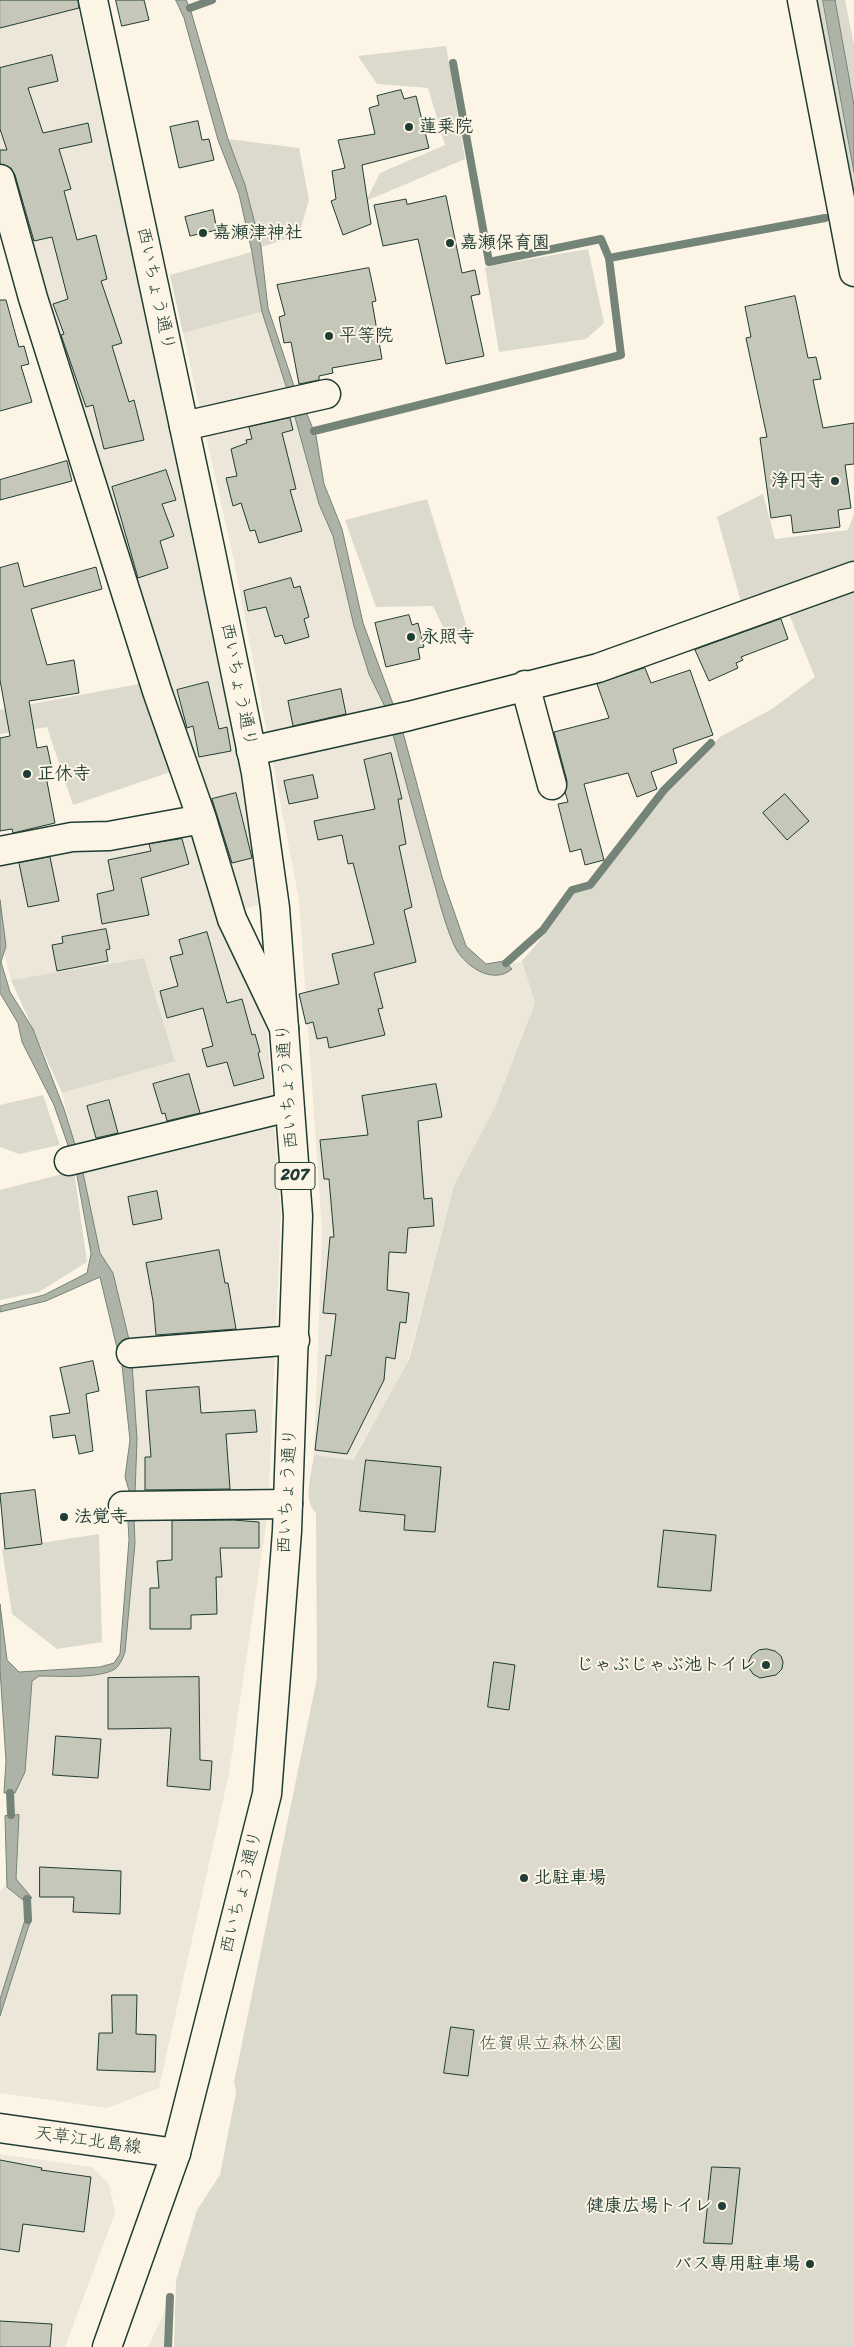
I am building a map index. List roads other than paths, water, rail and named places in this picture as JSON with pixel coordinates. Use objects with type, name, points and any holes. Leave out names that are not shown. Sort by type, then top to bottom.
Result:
[{"type":"main road","name":"西いちょう通り","points":[[93,0],[251,751],[275,908],[298,1216],[288,1504],[267,1794],[176,2153],[107,2347]]},
{"type":"main road","points":[[802,0],[854,272]]},
{"type":"main road","points":[[0,179],[33,298],[154,682],[202,819],[232,919],[284,1028]]},
{"type":"main road","points":[[184,426],[326,394]]},
{"type":"main road","points":[[251,751],[410,716],[524,685],[598,668],[854,576]]},
{"type":"main road","points":[[524,685],[552,785]]},
{"type":"main road","points":[[0,851],[72,837],[109,836],[202,819]]},
{"type":"main road","points":[[76,1159],[289,1108]]},
{"type":"main road","points":[[131,1353],[294,1340]]},
{"type":"main road","points":[[130,1506],[288,1504]]},
{"type":"main road","name":"天草江北島線","points":[[0,2128],[176,2153]]},
{"type":"waterway","points":[[190,8],[212,0]]},
{"type":"waterway","points":[[314,431],[621,355],[609,258],[601,239],[489,262],[453,63]]},
{"type":"waterway","points":[[609,258],[825,218]]},
{"type":"waterway","points":[[506,963],[543,930],[572,890],[590,885],[664,790],[711,743]]},
{"type":"waterway","points":[[10,1793],[11,1815]]},
{"type":"waterway","points":[[27,1899],[28,1920]]},
{"type":"waterway","points":[[168,2347],[170,2297]]},
{"type":"place","name":"蓮乗院","points":[[409,127]]},
{"type":"place","name":"嘉瀬津神社","points":[[203,233]]},
{"type":"place","name":"嘉瀬保育園","points":[[450,243]]},
{"type":"place","name":"平等院","points":[[329,336]]},
{"type":"place","name":"浄円寺","points":[[835,481]]},
{"type":"place","name":"永照寺","points":[[411,637]]},
{"type":"place","name":"正休寺","points":[[27,774]]},
{"type":"place","name":"法覚寺","points":[[64,1517]]},
{"type":"place","name":"じゃぶじゃぶ池トイレ","points":[[766,1665]]},
{"type":"place","name":"北駐車場","points":[[524,1878]]},
{"type":"place","name":"健康広場トイレ","points":[[722,2206]]},
{"type":"place","name":"バス専用駐車場","points":[[810,2264]]},
{"type":"park label","name":"佐賀県立森林公園","points":[[551,2044]]}]
